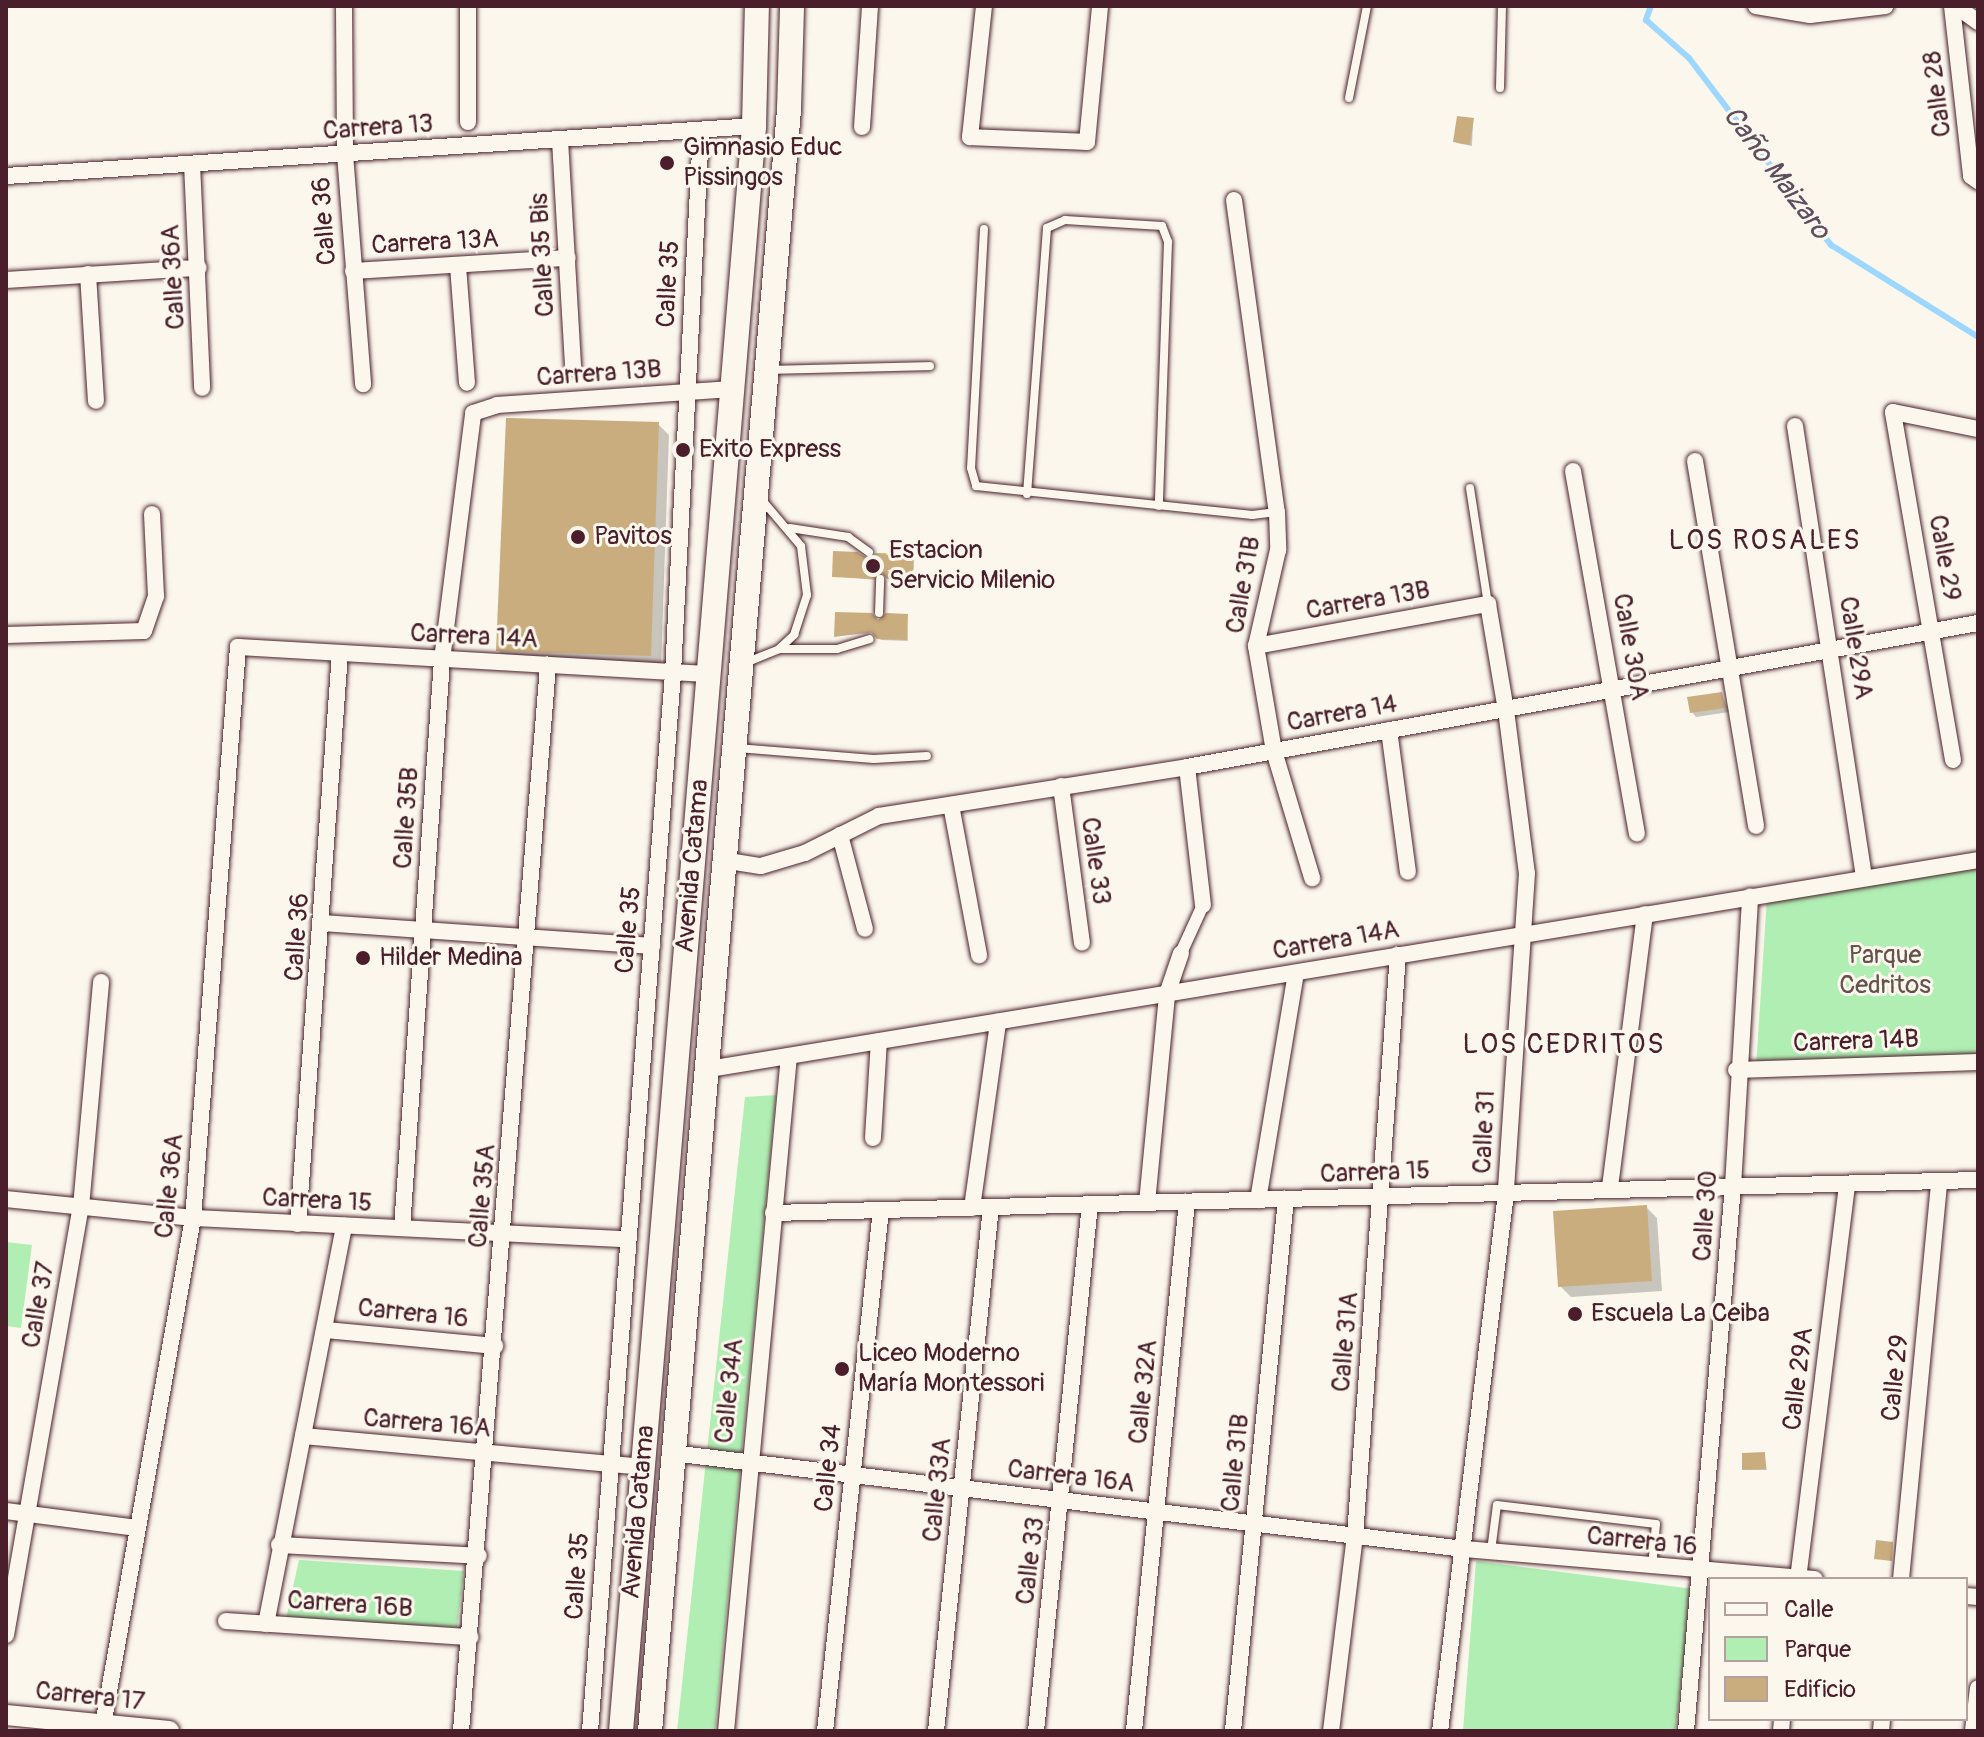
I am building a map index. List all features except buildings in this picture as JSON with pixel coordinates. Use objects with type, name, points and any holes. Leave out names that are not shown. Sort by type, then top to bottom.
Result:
[{"type":"main road","name":"Avenida Catama","points":[[621,1731],[754,126],[757,6]]},
{"type":"main road","name":"Avenida Catama","points":[[650,1731],[703,1070],[789,109],[792,6]]},
{"type":"street","name":"Calle 36","points":[[344,6],[345,154],[363,384]]},
{"type":"street","points":[[468,6],[468,122]]},
{"type":"street","points":[[862,127],[870,6]]},
{"type":"street","points":[[984,6],[970,137],[1087,142],[1100,6]]},
{"type":"street","points":[[1756,6],[1796,15],[1885,6]]},
{"type":"street","points":[[1954,6],[1978,22]]},
{"type":"street","name":"Calle 28","points":[[1954,6],[1975,178]]},
{"type":"street","name":"Carrera 13","points":[[6,176],[754,126]]},
{"type":"street","name":"Calle 35","points":[[590,1731],[673,673],[701,131]]},
{"type":"street","name":"Calle 35 Bis","points":[[560,140],[573,368]]},
{"type":"street","name":"Calle 36A","points":[[192,164],[202,388]]},
{"type":"street","name":"Calle 31B","points":[[1234,200],[1277,512],[1278,550],[1256,646],[1274,751],[1312,878]]},
{"type":"street","name":"Carrera 13A","points":[[353,271],[568,258]]},
{"type":"street","points":[[458,266],[467,383]]},
{"type":"street","points":[[6,280],[199,268]]},
{"type":"street","points":[[88,274],[96,401]]},
{"type":"street","name":"Carrera 13B","points":[[473,413],[497,405],[731,389]]},
{"type":"street","name":"Calle 29","points":[[1953,760],[1893,412],[1978,429]]},
{"type":"street","name":"Calle 35B","points":[[402,1228],[442,660],[473,413]]},
{"type":"street","name":"Calle 29A","points":[[1795,426],[1833,653],[1864,878]]},
{"type":"street","points":[[1695,461],[1756,826]]},
{"type":"street","name":"Calle 30A","points":[[1573,471],[1637,833]]},
{"type":"street","points":[[6,635],[144,631],[156,596],[152,514]]},
{"type":"street","name":"Carrera 13B","points":[[1256,646],[1488,604]]},
{"type":"street","name":"Calle 31","points":[[1440,1731],[1506,1193],[1520,936],[1527,873],[1506,710],[1488,604]]},
{"type":"street","name":"Carrera 14","points":[[722,860],[761,866],[879,816],[1187,767],[1833,653],[1978,623]]},
{"type":"street","name":"Calle 36A","points":[[103,1725],[193,1218],[238,647]]},
{"type":"street","name":"Carrera 14A","points":[[238,647],[707,674]]},
{"type":"street","name":"Calle 36","points":[[298,1224],[323,923],[340,654]]},
{"type":"street","name":"Calle 35A","points":[[461,1731],[488,1454],[548,665]]},
{"type":"street","points":[[1389,730],[1408,872]]},
{"type":"street","points":[[1147,1203],[1167,994],[1203,905],[1187,767]]},
{"type":"street","name":"Calle 33","points":[[1061,786],[1082,943]]},
{"type":"street","points":[[951,805],[979,955]]},
{"type":"street","points":[[840,835],[865,929]]},
{"type":"street","name":"Carrera 14A","points":[[703,1070],[1978,860]]},
{"type":"street","name":"Calle 30","points":[[1686,1731],[1733,1186],[1736,1070],[1750,896]]},
{"type":"street","points":[[1610,1187],[1645,914]]},
{"type":"street","points":[[323,923],[424,933],[652,946]]},
{"type":"street","name":"Calle 31A","points":[[1331,1731],[1355,1536],[1398,955]]},
{"type":"street","points":[[1258,1200],[1296,973]]},
{"type":"street","name":"Calle 37","points":[[6,1635],[81,1207],[101,982]]},
{"type":"street","points":[[972,1208],[998,1022]]},
{"type":"street","points":[[873,1138],[879,1041]]},
{"type":"street","name":"Calle 34A","points":[[726,1731],[747,1462],[789,1056]]},
{"type":"street","name":"Carrera 14B","points":[[1736,1070],[1978,1062]]},
{"type":"street","name":"Carrera 15","points":[[773,1213],[1382,1197],[1610,1187],[1978,1180]]},
{"type":"street","name":"Calle 29","points":[[1901,1577],[1939,1182]]},
{"type":"street","name":"Calle 29A","points":[[1804,1577],[1847,1184]]},
{"type":"street","name":"Carrera 15","points":[[6,1199],[193,1218],[504,1230],[627,1239]]},
{"type":"street","name":"Calle 31B","points":[[1233,1731],[1286,1199]]},
{"type":"street","name":"Calle 32A","points":[[1134,1731],[1187,1202]]},
{"type":"street","name":"Calle 33","points":[[1036,1731],[1063,1500],[1090,1204]]},
{"type":"street","name":"Calle 33A","points":[[936,1731],[991,1207]]},
{"type":"street","name":"Calle 34","points":[[825,1731],[881,1210]]},
{"type":"street","points":[[266,1624],[279,1545],[326,1330],[344,1226]]},
{"type":"street","name":"Carrera 16","points":[[326,1330],[495,1346]]},
{"type":"street","name":"Carrera 16A","points":[[303,1436],[642,1467]]},
{"type":"street","name":"Carrera 16A","points":[[672,1453],[1464,1549]]},
{"type":"street","points":[[6,1511],[137,1528]]},
{"type":"street","points":[[279,1545],[479,1556]]},
{"type":"street","name":"Carrera 16","points":[[1464,1549],[1701,1573],[1783,1577]]},
{"type":"street","name":"Carrera 16B","points":[[226,1621],[470,1637]]},
{"type":"street","points":[[1973,1731],[1978,1688]]},
{"type":"street","name":"Carrera 17","points":[[6,1715],[169,1731]]},
{"type":"lane","points":[[1349,98],[1367,6]]},
{"type":"lane","points":[[1500,88],[1502,6]]},
{"type":"lane","points":[[1027,494],[1047,228],[1065,220],[1162,226],[1168,242],[1159,506]]},
{"type":"lane","points":[[984,229],[972,478],[986,490],[1252,515],[1277,512]]},
{"type":"lane","points":[[766,370],[930,366]]},
{"type":"lane","name":"Calle 31","points":[[1470,488],[1488,604]]},
{"type":"lane","points":[[740,665],[779,649],[794,635],[807,595],[807,569],[790,528],[754,492]]},
{"type":"lane","points":[[790,528],[848,537],[869,552]]},
{"type":"lane","points":[[879,613],[880,579]]},
{"type":"lane","points":[[779,649],[837,649],[870,639]]},
{"type":"lane","points":[[732,748],[874,759],[927,756]]},
{"type":"lane","points":[[1491,1551],[1497,1505],[1656,1524],[1652,1568]]},
{"type":"green space","name":"Parque Cedritos","points":[[1978,861],[1978,1060],[1756,1068],[1767,897]]},
{"type":"green space","points":[[776,1095],[715,1731],[677,1731],[745,1097]]},
{"type":"green space","points":[[6,1242],[32,1245],[21,1328],[6,1326]]},
{"type":"green space","points":[[299,1560],[464,1571],[457,1627],[286,1619]]},
{"type":"green space","points":[[1476,1561],[1693,1589],[1675,1731],[1463,1731]]},
{"type":"waterway","name":"Caño Maizaro","points":[[1651,6],[1646,20],[1689,58],[1831,245],[1978,337]]},
{"type":"place","name":"Gimnasio Educ Pissingos","points":[[667,163]]},
{"type":"place","name":"Exito Express","points":[[683,450]]},
{"type":"place","name":"Pavitos","points":[[578,537]]},
{"type":"place","name":"Estacion Servicio Milenio","points":[[873,566]]},
{"type":"place","name":"Hilder Medina","points":[[363,958]]},
{"type":"place","name":"Escuela La Ceiba","points":[[1575,1314]]},
{"type":"place","name":"Liceo Moderno María Montessori","points":[[842,1369]]},
{"type":"district","name":"LOS ROSALES","points":[[1765,541]]},
{"type":"district","name":"LOS CEDRITOS","points":[[1564,1045]]}]
